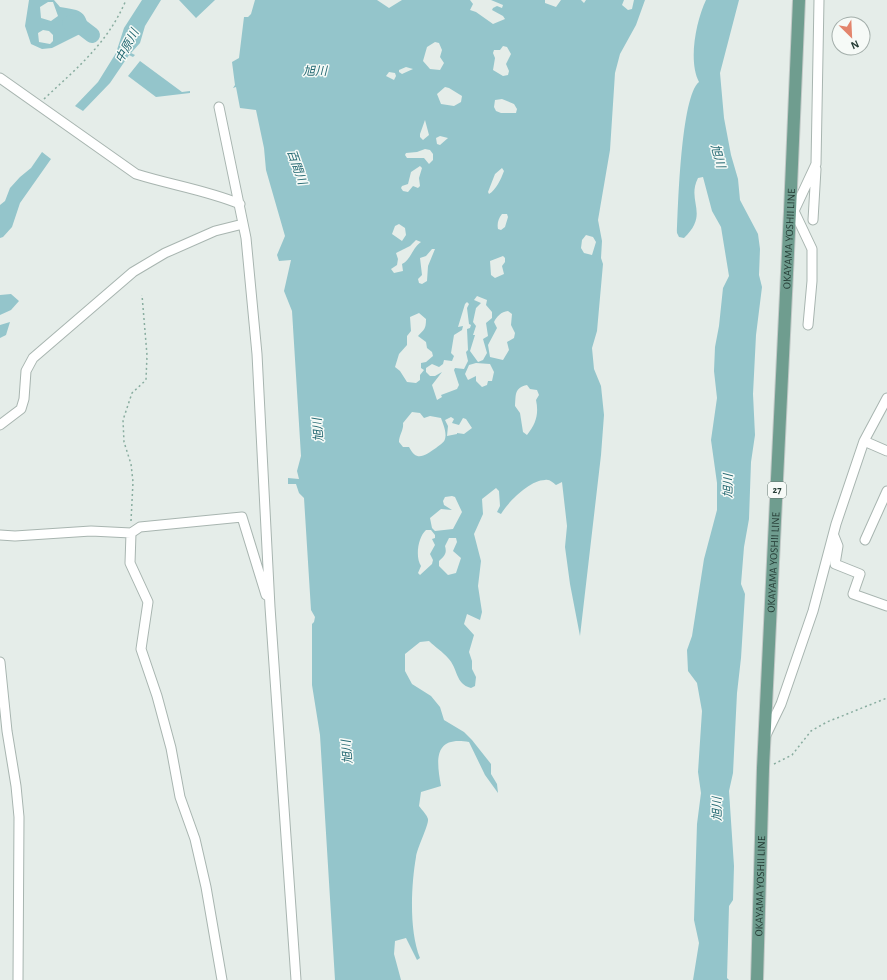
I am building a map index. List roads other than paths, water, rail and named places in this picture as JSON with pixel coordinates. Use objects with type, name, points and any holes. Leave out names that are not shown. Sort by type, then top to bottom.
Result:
[{"type":"main road","name":"OKAYAMA YOSHII LINE","points":[[757,980],[764,738],[792,211],[799,0]]},
{"type":"street","points":[[813,220],[816,164],[820,0]]},
{"type":"street","points":[[0,78],[136,174],[208,192],[240,204]]},
{"type":"street","points":[[219,107],[244,224],[257,354],[270,607],[296,980]]},
{"type":"street","points":[[808,325],[812,281],[812,249],[792,211],[816,164]]},
{"type":"street","points":[[0,426],[21,409],[24,400],[26,371],[33,358],[133,272],[165,253],[215,231],[244,224]]},
{"type":"street","points":[[764,738],[781,704],[813,611],[836,524],[864,441],[887,398]]},
{"type":"street","points":[[864,441],[887,451]]},
{"type":"street","points":[[865,540],[887,491]]},
{"type":"street","points":[[0,535],[15,536],[91,532],[131,533],[140,527],[242,517],[270,607]]},
{"type":"street","points":[[131,533],[130,563],[148,602],[141,649],[157,696],[171,748],[180,797],[195,839],[206,887],[222,980]]},
{"type":"street","points":[[834,536],[838,546],[835,564],[860,574],[853,594],[887,606]]},
{"type":"street","points":[[0,662],[7,731],[16,786],[19,818],[18,980]]},
{"type":"water","points":[[29,0],[54,0],[60,7],[76,10],[83,14],[86,18],[88,30],[52,48],[42,49],[31,44],[25,26]],"holes":[[[48,2],[53,2],[58,16],[51,21],[41,18],[40,7]],[[43,30],[49,31],[53,35],[53,41],[50,44],[39,42],[38,33]]]},
{"type":"water","name":"中原川","points":[[142,0],[161,0],[145,26],[140,43],[131,53],[135,55],[133,57],[129,55],[110,83],[83,111],[75,106],[98,82],[116,53],[124,28]]},
{"type":"water","points":[[179,0],[215,0],[196,18]]},
{"type":"water","name":"旭川","points":[[255,0],[377,0],[389,8],[402,0],[470,0],[473,4],[470,10],[476,12],[493,24],[505,19],[503,16],[492,10],[497,6],[502,8],[503,5],[491,0],[545,0],[545,3],[556,7],[561,0],[581,0],[584,3],[586,0],[624,0],[622,5],[628,10],[632,9],[634,0],[645,0],[636,25],[620,54],[615,73],[610,150],[598,220],[602,241],[601,258],[603,264],[597,331],[592,348],[594,369],[601,386],[604,415],[601,455],[580,636],[570,584],[565,547],[567,526],[562,482],[556,485],[547,480],[539,481],[533,484],[520,492],[501,514],[497,512],[500,506],[499,491],[496,488],[482,499],[483,514],[474,534],[481,561],[478,586],[482,612],[480,620],[467,614],[464,624],[474,635],[469,652],[472,661],[472,669],[476,677],[475,686],[471,688],[462,683],[451,662],[429,641],[420,642],[405,654],[405,671],[412,684],[431,696],[440,707],[444,720],[464,732],[491,764],[491,774],[497,784],[498,793],[485,775],[469,742],[458,741],[443,746],[438,759],[441,786],[421,792],[419,806],[426,814],[428,819],[416,857],[412,895],[414,935],[420,958],[417,960],[406,938],[395,941],[394,954],[401,980],[335,980],[320,735],[312,685],[312,624],[315,617],[311,610],[304,498],[299,493],[296,484],[288,484],[288,478],[299,479],[297,471],[301,456],[292,311],[284,291],[291,260],[279,261],[277,255],[285,236],[266,170],[264,148],[256,110],[240,108],[236,87],[233,88],[235,85],[232,62],[239,58],[244,17],[248,17],[251,14]],"holes":[[[435,42],[439,43],[442,50],[440,57],[444,63],[440,70],[430,69],[423,61],[427,47]],[[503,46],[507,47],[511,54],[506,64],[509,71],[508,75],[503,76],[493,70],[495,58],[493,53],[494,50],[500,50]],[[406,67],[413,69],[402,74],[399,72],[399,70]],[[389,72],[395,73],[396,76],[394,80],[386,76]],[[445,87],[449,88],[462,96],[461,102],[454,106],[441,104],[437,94]],[[502,99],[514,104],[517,109],[516,113],[501,113],[496,111],[494,107],[495,100]],[[425,120],[429,135],[423,140],[420,137]],[[440,136],[448,138],[440,145],[437,144],[436,138]],[[425,149],[430,150],[433,154],[433,160],[429,164],[424,158],[407,158],[405,155],[406,153],[417,152]],[[420,166],[422,168],[419,178],[420,186],[418,188],[413,186],[408,192],[403,191],[401,188],[402,186],[408,184],[411,172]],[[502,168],[504,171],[492,192],[489,194],[488,192],[495,174]],[[502,214],[507,214],[508,217],[505,227],[501,230],[498,229],[498,222]],[[399,224],[405,228],[406,235],[402,241],[392,234],[395,226]],[[586,235],[593,237],[596,242],[592,255],[584,253],[581,248],[582,240]],[[416,240],[421,242],[408,260],[402,264],[403,271],[394,273],[391,269],[397,265],[398,259],[396,253],[410,246]],[[432,249],[435,249],[428,266],[427,281],[422,284],[419,283],[418,279],[422,275],[420,258],[426,256]],[[503,256],[505,258],[505,262],[502,266],[504,274],[495,278],[491,275],[490,261]],[[477,296],[487,300],[486,305],[492,312],[492,318],[486,323],[488,336],[483,339],[487,353],[483,360],[478,362],[470,351],[475,335],[473,335],[476,326],[473,322],[476,308],[481,303],[474,300]],[[467,302],[469,304],[467,308],[469,324],[471,325],[470,328],[467,329],[468,350],[466,352],[468,361],[464,369],[455,368],[454,370],[459,385],[457,389],[441,395],[442,397],[437,400],[432,385],[442,372],[435,376],[430,376],[426,372],[426,368],[432,364],[439,367],[443,364],[444,360],[452,361],[454,356],[451,353],[454,335],[462,330],[463,326],[458,327],[465,304]],[[508,311],[512,314],[511,325],[515,333],[514,338],[507,342],[509,350],[503,360],[490,357],[488,345],[497,328],[494,322],[503,312]],[[419,313],[426,319],[426,325],[418,336],[426,342],[427,348],[432,352],[433,356],[426,362],[421,363],[421,368],[424,370],[420,375],[420,380],[416,383],[407,382],[400,371],[395,367],[399,354],[407,345],[407,336],[411,331],[410,317]],[[476,363],[490,364],[494,372],[492,381],[488,381],[487,385],[482,387],[476,381],[476,376],[468,380],[465,374],[469,365]],[[527,385],[530,389],[537,390],[539,395],[536,400],[536,419],[533,427],[527,435],[523,432],[520,413],[515,406],[516,392],[523,386]],[[412,412],[420,413],[424,418],[430,416],[441,418],[446,434],[444,442],[425,455],[418,456],[415,455],[409,447],[403,447],[399,442],[403,423]],[[451,417],[454,419],[452,423],[459,425],[463,418],[466,419],[472,428],[464,434],[447,436],[448,426],[445,420]],[[445,497],[455,497],[462,512],[453,529],[435,531],[432,528],[430,518],[441,509],[452,510],[444,505],[443,501]],[[426,530],[431,530],[435,535],[435,538],[432,539],[435,545],[430,554],[433,560],[432,564],[420,575],[418,573],[421,566],[418,558],[418,547],[423,533]],[[449,538],[456,538],[457,542],[453,551],[461,558],[456,573],[448,575],[439,566],[439,561],[446,553],[445,546]]]},
{"type":"water","name":"旭川","points":[[706,0],[739,0],[720,73],[724,118],[731,155],[738,179],[740,200],[758,234],[760,249],[759,275],[762,287],[756,335],[753,394],[755,435],[751,462],[749,519],[744,547],[741,584],[745,594],[741,658],[737,693],[733,773],[729,791],[734,866],[733,900],[729,906],[727,978],[729,980],[693,980],[699,943],[694,920],[697,824],[701,793],[698,772],[702,711],[697,683],[688,671],[687,650],[692,636],[704,559],[717,510],[717,483],[711,440],[717,398],[714,371],[715,347],[723,288],[729,276],[721,227],[712,211],[703,177],[698,178],[695,186],[694,194],[697,214],[692,229],[684,238],[679,237],[677,233],[684,129],[693,91],[699,82],[694,63],[696,30]]},
{"type":"water","points":[[140,61],[182,92],[190,91],[190,93],[156,97],[128,76]]},
{"type":"water","points":[[42,152],[51,159],[20,203],[12,227],[3,237],[0,238],[0,205],[5,201],[10,188],[31,168]]},
{"type":"water","points":[[11,294],[19,301],[11,310],[0,315],[0,295]]},
{"type":"water","points":[[10,322],[6,335],[0,338],[0,325]]},
{"type":"waterway","name":"百間川","points":[[70,23],[75,22],[92,35]]}]
